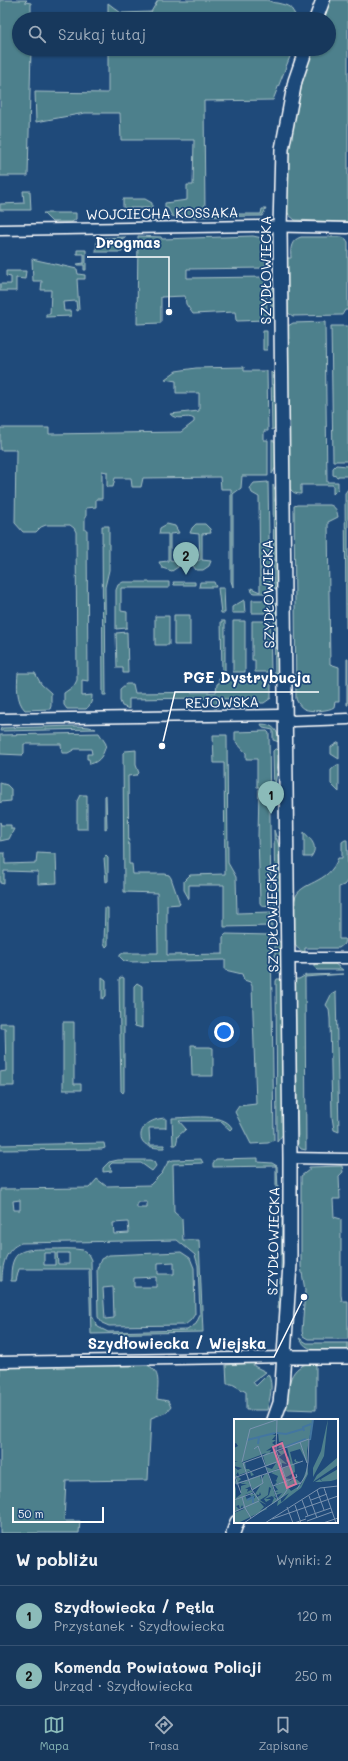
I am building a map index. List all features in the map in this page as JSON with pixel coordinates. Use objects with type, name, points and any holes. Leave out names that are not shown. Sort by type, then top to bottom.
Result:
[{"type":"street","points":[[318,12],[320,1]]},
{"type":"street","name":"SZYDŁOWIECKA","points":[[274,1419],[280,1397],[285,1357],[290,1264],[286,718],[280,227],[282,149],[295,81],[304,56]]},
{"type":"street","name":"WOJCIECHA KOSSAKA","points":[[0,230],[280,227],[348,228]]},
{"type":"street","name":"REJOWSKA","points":[[0,719],[279,716],[293,721],[348,720]]},
{"type":"street","points":[[288,958],[348,958]]},
{"type":"street","points":[[290,1158],[348,1159]]},
{"type":"street","points":[[0,1362],[348,1357]]},
{"type":"street","points":[[233,1533],[237,1523]]},
{"type":"green space","points":[[0,0],[27,0],[25,2],[31,3],[31,12],[12,12],[12,56],[31,56],[28,176],[0,176]]},
{"type":"green space","points":[[158,0],[267,0],[290,7],[294,12],[151,12]]},
{"type":"green space","points":[[331,0],[348,0],[348,221],[344,222],[295,220],[289,215],[286,209],[288,150],[304,74],[310,56],[336,56],[336,12],[326,12]]},
{"type":"green space","points":[[108,3],[120,12],[108,12]]},
{"type":"green space","points":[[108,56],[290,56],[273,100],[204,101],[205,214],[261,214],[262,209],[266,209],[262,216],[172,216],[168,208],[165,208],[165,203],[187,200],[187,185],[193,185],[194,140],[121,140],[120,113],[85,113],[36,122],[35,92],[108,93]]},
{"type":"green space","points":[[23,191],[30,191],[31,210],[0,210],[0,204],[24,203]]},
{"type":"green space","points":[[123,199],[145,199],[152,203],[152,208],[123,208]]},
{"type":"green space","points":[[43,213],[76,213],[76,219],[72,222],[52,222]]},
{"type":"green space","points":[[138,236],[161,237],[162,239],[253,236],[262,238],[266,244],[266,268],[187,269],[187,278],[266,277],[267,320],[237,321],[235,312],[193,314],[186,304],[185,296],[161,297],[161,323],[137,324]]},
{"type":"green space","points":[[126,237],[121,239],[122,252],[96,252],[97,238]]},
{"type":"green space","points":[[301,237],[342,237],[348,242],[348,310],[345,310],[342,315],[293,316],[288,313],[287,258],[291,258],[291,248],[293,242]]},
{"type":"green space","points":[[77,250],[86,250],[86,270],[84,270],[84,265],[77,265],[84,263],[84,254],[77,254]]},
{"type":"green space","points":[[32,259],[77,269],[78,274],[85,275],[85,279],[77,279],[79,310],[77,311],[76,301],[63,302],[64,311],[71,311],[71,316],[46,317],[46,314],[50,314],[51,290],[41,290],[42,281],[33,281]]},
{"type":"green space","points":[[6,271],[26,271],[25,279],[16,278],[16,291],[0,291],[0,284],[11,284],[11,277],[6,276]]},
{"type":"green space","points":[[271,278],[274,281],[275,315],[271,319]]},
{"type":"green space","points":[[325,322],[327,482],[338,482],[338,489],[333,494],[333,485],[301,485],[301,494],[297,494],[292,491],[289,486],[288,326],[293,323]]},
{"type":"green space","points":[[331,326],[348,326],[348,461],[333,461]]},
{"type":"green space","points":[[263,331],[267,331],[267,350],[263,350]]},
{"type":"green space","points":[[244,367],[244,371],[267,371],[268,431],[264,431],[264,440],[268,440],[268,476],[242,476],[241,488],[233,494],[233,587],[231,581],[231,489],[221,489],[220,477],[143,478],[141,487],[132,487],[131,478],[115,478],[113,487],[107,487],[107,472],[102,471],[102,499],[96,499],[96,507],[86,508],[85,517],[85,530],[87,530],[88,681],[82,680],[82,696],[92,695],[92,699],[86,709],[67,709],[64,705],[64,693],[74,686],[77,680],[76,532],[70,525],[46,525],[41,527],[36,532],[23,532],[15,523],[16,450],[0,450],[0,428],[49,428],[49,434],[181,432],[194,422],[194,419],[188,417],[179,418],[170,414],[199,411],[199,393],[176,393],[176,381],[165,379],[176,371],[196,368]]},
{"type":"green space","points":[[271,372],[275,376],[275,428],[272,430]]},
{"type":"green space","points":[[272,440],[276,442],[276,467],[272,474]]},
{"type":"green space","points":[[336,465],[348,466],[348,476],[338,477],[333,475],[333,468]]},
{"type":"green space","points":[[268,482],[270,593],[255,593],[252,592],[251,588],[260,592],[259,497],[252,493],[250,488],[254,483]]},
{"type":"green space","points":[[273,485],[276,491],[275,501],[278,581],[276,582],[277,586],[274,591]]},
{"type":"green space","points":[[348,489],[348,628],[346,628],[345,493]]},
{"type":"green space","points":[[330,505],[336,510],[338,517],[328,522],[330,664],[339,667],[339,702],[335,702],[334,707],[332,708],[315,711],[304,709],[300,706],[296,699],[294,506]]},
{"type":"green space","points":[[167,524],[175,526],[179,533],[170,534],[170,560],[180,561],[178,567],[172,571],[162,568],[159,562],[168,561],[168,534],[159,534],[160,528]]},
{"type":"green space","points":[[196,524],[205,524],[210,529],[211,533],[202,534],[202,560],[211,561],[209,566],[203,570],[196,570],[191,563],[191,561],[200,560],[199,534],[190,533]]},
{"type":"green space","points":[[102,526],[109,526],[109,570],[105,587],[106,695],[103,695]]},
{"type":"green space","points":[[123,582],[169,582],[169,588],[121,588],[121,611],[127,612],[127,628],[116,629],[116,590],[118,585]]},
{"type":"green space","points":[[173,582],[195,582],[195,585],[174,585]]},
{"type":"green space","points":[[200,582],[214,582],[216,587],[199,587]]},
{"type":"green space","points":[[218,588],[224,588],[225,613],[221,613]]},
{"type":"green space","points":[[244,600],[245,613],[232,613],[232,607]]},
{"type":"green space","points":[[252,600],[270,600],[270,613],[252,613]]},
{"type":"green space","points":[[274,602],[278,606],[279,670],[277,672],[279,674],[279,684],[275,681]]},
{"type":"green space","points":[[174,615],[190,615],[190,645],[174,645]]},
{"type":"green space","points":[[155,616],[169,616],[169,645],[155,645]]},
{"type":"green space","points":[[221,621],[225,621],[225,672],[222,672]]},
{"type":"green space","points":[[233,621],[245,621],[245,672],[233,672]]},
{"type":"green space","points":[[252,621],[270,621],[271,672],[255,672],[255,660],[252,660]]},
{"type":"green space","points":[[127,632],[128,673],[123,673],[123,668],[117,668],[116,633]]},
{"type":"green space","points":[[348,659],[348,705],[347,705]]},
{"type":"green space","points":[[18,673],[35,673],[41,684],[51,693],[50,709],[25,710],[20,702],[17,688]]},
{"type":"green space","points":[[219,679],[271,679],[271,698],[264,703],[254,703],[253,698],[217,699],[217,708],[212,706],[212,698],[129,699],[129,709],[122,706],[120,701],[120,689],[126,684],[133,684],[135,693],[216,692]]},
{"type":"green space","points":[[261,724],[269,725],[276,731],[279,742],[273,740],[273,730],[263,728]]},
{"type":"green space","points":[[77,726],[96,729],[0,731],[1,728]]},
{"type":"green space","points":[[267,731],[269,733],[271,905],[262,906],[260,903],[258,836],[259,787],[257,787],[257,759],[246,759],[246,753],[235,741],[235,732]]},
{"type":"green space","points":[[99,733],[106,744],[105,748],[99,759],[90,764],[89,759],[87,759],[87,754],[92,754],[91,749],[75,749],[68,753],[62,753],[61,744],[24,744],[24,753],[22,755],[0,754],[0,735]]},
{"type":"green space","points":[[213,735],[227,735],[228,863],[236,877],[237,913],[271,912],[272,926],[224,927],[224,885],[189,885],[189,899],[184,890],[184,881],[190,875],[225,874],[224,763],[214,763]]},
{"type":"green space","points":[[339,742],[339,759],[331,754],[331,747]]},
{"type":"green space","points":[[275,749],[280,749],[274,793],[273,751]]},
{"type":"green space","points":[[136,750],[136,765],[139,773],[137,775],[128,776],[129,864],[132,864],[133,874],[165,874],[169,875],[171,878],[180,904],[167,905],[167,955],[223,954],[223,937],[226,934],[271,935],[274,1140],[268,1143],[251,1144],[235,1112],[239,1106],[256,1104],[252,986],[250,982],[244,980],[242,974],[225,970],[225,960],[130,962],[124,961],[120,957],[123,953],[158,953],[157,893],[124,892],[123,753],[125,751]]},
{"type":"green space","points":[[339,765],[339,792],[331,784],[331,770]]},
{"type":"green space","points":[[0,783],[7,785],[11,789],[11,801],[0,803]]},
{"type":"green space","points":[[80,795],[87,795],[87,829],[77,829],[77,801]]},
{"type":"green space","points":[[106,795],[107,828],[105,829],[105,796]]},
{"type":"green space","points":[[0,822],[1,825],[11,825],[11,829],[14,829],[9,839],[0,841]]},
{"type":"green space","points":[[274,830],[281,852],[281,902],[275,905]]},
{"type":"green space","points":[[304,832],[314,846],[311,857],[304,857]]},
{"type":"green space","points":[[347,840],[348,880],[344,885],[339,887],[339,939],[345,939],[344,944],[339,948],[305,948],[305,952],[303,952],[297,948],[295,943],[293,914],[295,899],[302,889],[328,873],[334,867],[338,858],[342,858],[342,842]]},
{"type":"green space","points":[[0,853],[5,853],[5,864],[36,863],[37,853],[56,854],[57,883],[38,884],[38,872],[4,871],[4,884],[0,883]]},
{"type":"green space","points":[[106,856],[108,858],[108,881],[106,882],[104,858]]},
{"type":"green space","points":[[105,908],[108,908],[108,945],[106,947],[104,943]]},
{"type":"green space","points":[[275,936],[282,945],[282,972],[277,972],[275,970]]},
{"type":"green space","points":[[314,964],[335,964],[343,970],[317,970],[314,967]]},
{"type":"green space","points":[[344,974],[305,977],[306,1150],[301,1149],[298,1145],[295,979],[299,979],[306,975]]},
{"type":"green space","points":[[102,977],[106,980],[106,996],[102,999]]},
{"type":"green space","points":[[122,977],[124,978],[123,1093],[121,1091],[119,979]]},
{"type":"green space","points":[[277,979],[282,979],[283,1134],[277,1142],[276,981]]},
{"type":"green space","points":[[137,983],[142,986],[142,1028],[135,1026],[134,1023],[134,986]]},
{"type":"green space","points":[[336,992],[339,1132],[334,1130],[332,1117],[330,1019],[329,1009],[326,1005],[331,995]]},
{"type":"green space","points":[[63,1022],[74,1022],[74,1084],[81,1084],[81,1090],[63,1090]]},
{"type":"green space","points":[[0,1023],[14,1023],[14,1086],[0,1086],[0,1072],[6,1071],[5,1028],[0,1028]]},
{"type":"green space","points":[[191,1045],[195,1045],[196,1047],[213,1048],[213,1076],[192,1076]]},
{"type":"green space","points":[[166,1118],[166,1128],[149,1128],[150,1145],[164,1145],[164,1148],[153,1147],[146,1144],[142,1140],[141,1134],[143,1128],[148,1123]]},
{"type":"green space","points":[[172,1118],[214,1118],[228,1123],[232,1128],[230,1130],[220,1121],[179,1121],[186,1129],[178,1136],[176,1145],[173,1145]]},
{"type":"green space","points":[[104,1143],[105,1148],[102,1149],[0,1150],[0,1145]]},
{"type":"green space","points":[[258,1158],[258,1162],[272,1163],[277,1166],[278,1191],[276,1191],[276,1166],[213,1167],[213,1163],[216,1159]]},
{"type":"green space","points":[[201,1159],[203,1163],[173,1164],[174,1212],[182,1219],[183,1240],[199,1240],[203,1332],[91,1334],[89,1269],[19,1269],[16,1281],[11,1281],[13,1262],[16,1256],[26,1250],[83,1250],[88,1254],[91,1260],[92,1316],[98,1327],[108,1332],[187,1330],[196,1324],[200,1315],[198,1265],[195,1255],[177,1240],[21,1243],[11,1249],[8,1254],[4,1264],[2,1281],[0,1281],[0,1189],[89,1188],[97,1179],[106,1186],[150,1185],[162,1173],[168,1162],[173,1160]],"holes":[[[20,1200],[20,1210],[14,1210],[13,1201]],[[137,1202],[147,1202],[147,1208],[137,1208]],[[128,1222],[129,1233],[114,1234],[113,1223]],[[44,1253],[55,1253],[55,1265],[44,1265]],[[57,1253],[69,1253],[69,1264],[58,1264]]]},
{"type":"green space","points":[[118,1160],[150,1160],[154,1162],[156,1166],[152,1171],[141,1163],[112,1163],[109,1166],[112,1171],[103,1172],[103,1168],[109,1162]]},
{"type":"green space","points":[[342,1166],[343,1172],[339,1176],[340,1199],[333,1199],[334,1217],[341,1219],[341,1295],[342,1301],[348,1301],[348,1339],[308,1339],[303,1336],[302,1331],[305,1290],[301,1267],[301,1176],[309,1170],[309,1167]]},
{"type":"green space","points":[[282,1216],[284,1218],[284,1267],[281,1269]]},
{"type":"green space","points":[[181,1252],[190,1258],[194,1268],[195,1314],[191,1320],[185,1325],[109,1326],[102,1323],[98,1317],[97,1269],[101,1259],[109,1255]],"holes":[[[174,1262],[174,1274],[158,1274],[158,1263]],[[156,1277],[156,1287],[134,1287],[134,1278]],[[113,1287],[114,1318],[105,1319],[103,1288]]]},
{"type":"green space","points":[[280,1278],[283,1280],[280,1308],[278,1309]]},
{"type":"green space","points":[[299,1338],[307,1343],[348,1343],[348,1351],[327,1352],[314,1350],[303,1344]]},
{"type":"green space","points":[[141,1363],[148,1365],[156,1372],[158,1381],[157,1399],[168,1401],[171,1407],[167,1412],[151,1418],[148,1480],[66,1481],[64,1521],[80,1521],[79,1533],[0,1533],[0,1366],[71,1364],[74,1366]]},
{"type":"green space","points":[[254,1363],[254,1366],[266,1372],[253,1382],[256,1386],[268,1374],[270,1378],[271,1392],[267,1410],[246,1410],[246,1392],[232,1384],[227,1384],[226,1365]]},
{"type":"green space","points":[[316,1364],[316,1410],[286,1410],[285,1407],[290,1380],[296,1370],[301,1366]]},
{"type":"place","name":"Drogmas","points":[[169,312]]},
{"type":"place","name":"Komenda Powiatowa Policji","points":[[186,575]]},
{"type":"place","name":"PGE Dystrybucja","points":[[162,746]]},
{"type":"place","name":"Szydłowiecka / Pętla","points":[[271,814]]},
{"type":"place","name":"Szydłowiecka / Wiejska","points":[[304,1297]]}]
